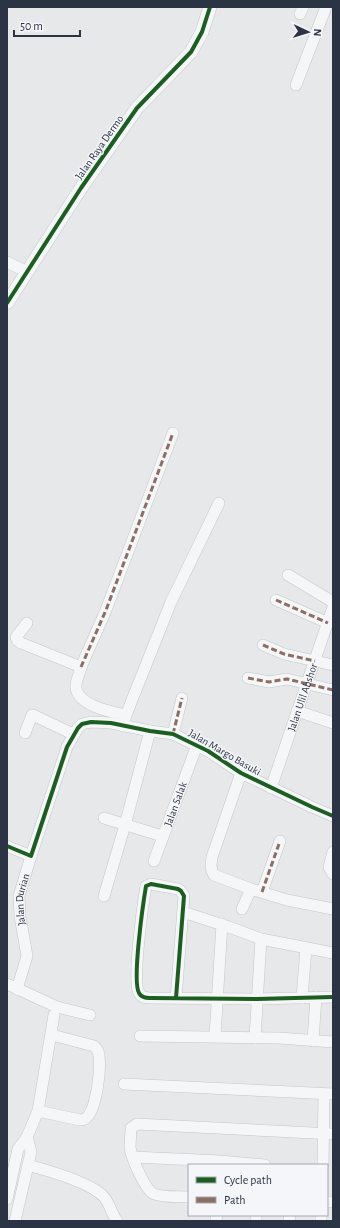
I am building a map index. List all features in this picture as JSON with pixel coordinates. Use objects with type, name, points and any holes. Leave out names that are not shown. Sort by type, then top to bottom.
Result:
[{"type":"street","name":"Jalan Raya Dermo","points":[[7,303],[81,188],[137,108],[191,52],[202,32],[210,7]]},
{"type":"street","points":[[296,85],[326,7]]},
{"type":"street","points":[[7,262],[27,272]]},
{"type":"street","points":[[173,433],[109,603],[81,667],[76,686],[77,692],[82,699],[124,720],[171,602],[219,503]]},
{"type":"street","points":[[288,575],[333,602]]},
{"type":"street","points":[[276,600],[328,623]]},
{"type":"street","name":"Jalan Ulil Abshor","points":[[272,788],[333,607]]},
{"type":"street","points":[[27,623],[16,637],[17,640],[21,643],[81,667]]},
{"type":"street","points":[[263,645],[284,654],[333,665]]},
{"type":"street","points":[[248,678],[270,682],[287,679],[333,690]]},
{"type":"street","points":[[174,734],[182,698]]},
{"type":"street","points":[[297,711],[333,723]]},
{"type":"street","points":[[25,733],[32,715],[77,730]]},
{"type":"street","name":"Jalan Margo Basuki","points":[[77,730],[82,724],[91,722],[124,720],[150,731],[174,734],[208,751],[241,773],[333,816]]},
{"type":"street","name":"Jalan Durian","points":[[12,986],[27,956],[20,916],[19,896],[67,747],[77,730]]},
{"type":"street","points":[[104,896],[126,825],[150,731]]},
{"type":"street","name":"Jalan Salak","points":[[154,861],[197,745]]},
{"type":"street","points":[[241,773],[212,857],[211,865],[214,874],[257,891],[287,900],[333,909]]},
{"type":"street","points":[[104,818],[162,836]]},
{"type":"street","points":[[242,909],[257,891],[280,841]]},
{"type":"street","points":[[7,846],[31,856]]},
{"type":"street","points":[[333,852],[329,867],[333,874]]},
{"type":"street","points":[[176,998],[184,896],[181,891],[148,884],[146,886],[136,980],[138,992],[142,997],[146,998],[216,999],[333,997]]},
{"type":"street","points":[[183,912],[222,924],[261,939],[333,953]]},
{"type":"street","points":[[215,1036],[216,999],[222,924]]},
{"type":"street","points":[[255,1038],[261,939]]},
{"type":"street","points":[[302,998],[306,948]]},
{"type":"street","points":[[12,986],[57,1006],[90,1015]]},
{"type":"street","points":[[313,1041],[316,997]]},
{"type":"street","points":[[20,1197],[8,1196],[18,1149],[27,1137],[38,1111],[52,1035],[54,1014]]},
{"type":"street","points":[[38,1111],[85,1120],[94,1102],[100,1071],[98,1050],[94,1046],[52,1035]]},
{"type":"street","points":[[140,1036],[215,1036],[333,1042]]},
{"type":"street","points":[[124,1084],[328,1094],[328,1134],[324,1164]]},
{"type":"street","points":[[188,1197],[160,1196],[153,1194],[146,1186],[130,1147],[131,1128],[135,1124],[328,1134]]},
{"type":"street","points":[[15,1221],[31,1152],[27,1137]]},
{"type":"street","points":[[133,1157],[242,1164]]},
{"type":"street","points":[[28,1165],[64,1176],[97,1190],[107,1200],[113,1219]]},
{"type":"marked path","points":[[81,667],[106,610],[173,433]]},
{"type":"marked path","points":[[276,600],[328,623]]},
{"type":"marked path","points":[[263,645],[284,654],[315,661]]},
{"type":"marked path","points":[[248,678],[269,682],[287,679],[333,690]]},
{"type":"marked path","points":[[173,734],[182,698]]},
{"type":"marked path","points":[[262,892],[280,841]]},
{"type":"cycle path","points":[[7,303],[81,188],[137,108],[191,52],[202,32],[210,7]]},
{"type":"cycle path","points":[[7,846],[31,856],[67,747],[78,728],[82,724],[91,722],[111,723],[173,734],[208,751],[241,773],[333,816]]},
{"type":"cycle path","points":[[176,998],[184,896],[178,889],[151,884],[146,886],[137,959],[137,986],[139,993],[142,996],[150,998],[257,999],[333,997]]}]
